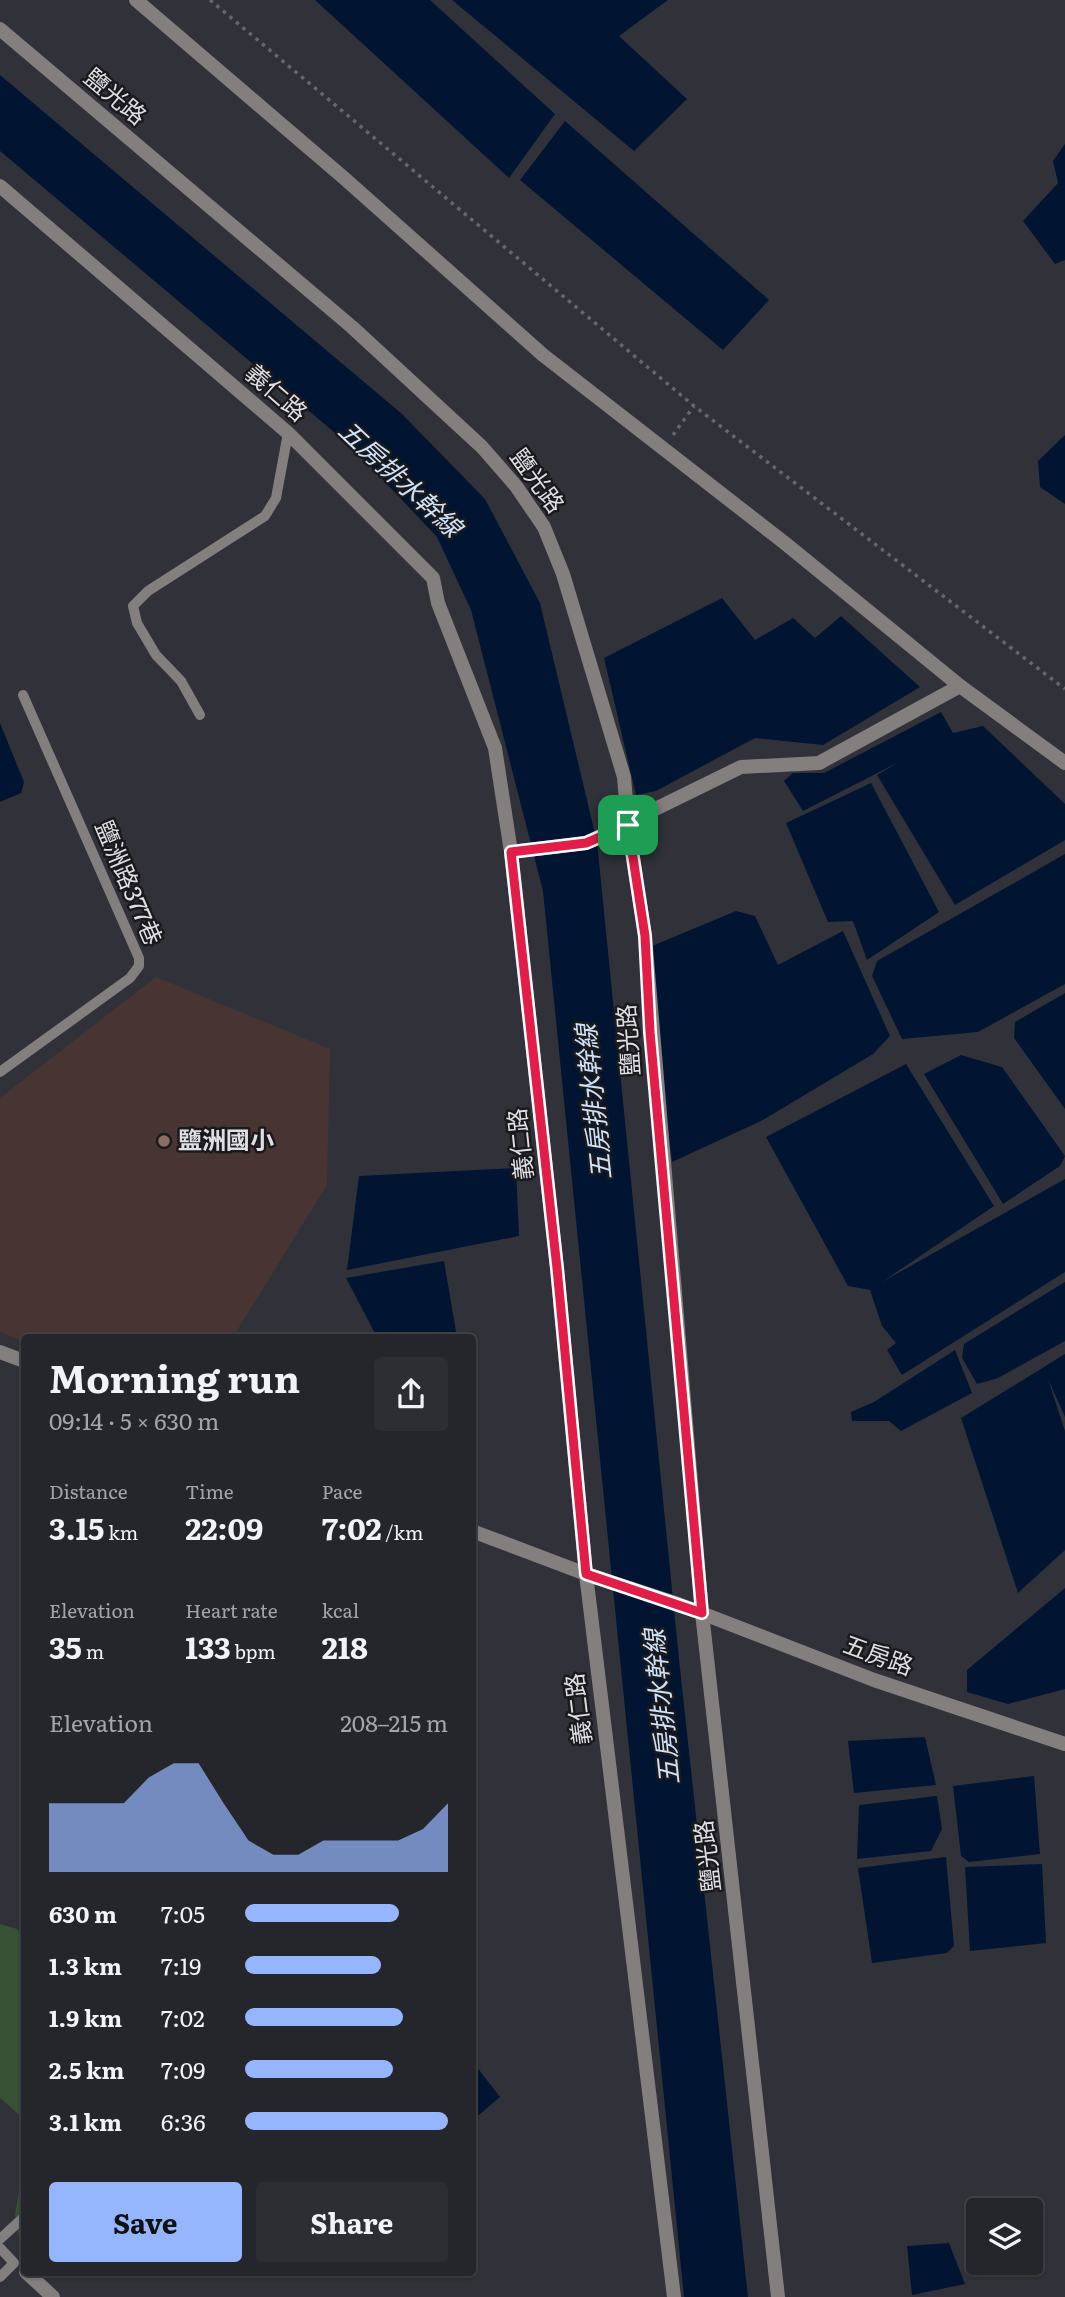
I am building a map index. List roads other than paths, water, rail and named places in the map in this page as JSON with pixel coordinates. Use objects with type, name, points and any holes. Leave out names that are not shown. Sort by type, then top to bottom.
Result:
[{"type":"street","points":[[136,0],[344,178],[543,355],[960,686],[1065,763]]},
{"type":"street","name":"鹽光路","points":[[0,29],[352,327],[505,470],[544,527],[563,574],[624,777],[628,825],[645,936],[650,1032],[702,1613],[778,2297]]},
{"type":"street","name":"義仁路","points":[[0,186],[288,433],[433,578],[438,603],[495,748],[511,852],[557,1268],[586,1574],[674,2297]]},
{"type":"street","points":[[511,852],[586,843],[628,825],[741,767],[819,763],[960,686]]},
{"type":"street","points":[[0,1352],[21,1360]]},
{"type":"street","name":"五房路","points":[[476,1533],[586,1574],[678,1604],[874,1680],[1065,1744]]},
{"type":"street","points":[[31,2276],[53,2297]]},
{"type":"lane","points":[[200,715],[181,681],[156,655],[137,623],[133,606],[148,591],[265,516],[275,498],[288,433]]},
{"type":"lane","name":"鹽洲路377巷","points":[[0,1072],[130,978],[139,967],[139,958],[23,695]]},
{"type":"lane","points":[[0,2239],[21,2220]]},
{"type":"lane","points":[[0,2248],[21,2267]]},
{"type":"lane","points":[[0,2277],[21,2268]]},
{"type":"water","points":[[315,0],[430,0],[555,114],[509,178]]},
{"type":"water","points":[[452,0],[668,0],[619,36],[687,99],[634,151]]},
{"type":"water","name":"五房排水幹線","points":[[0,75],[402,414],[485,499],[540,603],[597,842],[679,1659],[748,2297],[684,2297],[543,891],[471,610],[437,537],[353,448],[0,151]]},
{"type":"water","points":[[565,121],[769,300],[723,350],[520,180]]},
{"type":"water","points":[[1065,144],[1065,260],[1055,264],[1023,221],[1058,183],[1053,161]]},
{"type":"water","points":[[1065,435],[1065,504],[1040,487],[1038,461]]},
{"type":"water","points":[[722,598],[755,640],[793,618],[815,638],[841,616],[920,687],[823,745],[755,738],[656,791],[636,795],[604,658]]},
{"type":"water","points":[[941,712],[953,733],[983,726],[1065,804],[1065,840],[955,905],[877,775],[899,762],[803,811],[784,781],[793,773],[824,773]]},
{"type":"water","points":[[0,723],[24,782],[21,793],[0,802]]},
{"type":"water","points":[[871,783],[939,912],[867,960],[853,921],[828,922],[786,823]]},
{"type":"water","points":[[1065,854],[1065,984],[978,1032],[902,1039],[872,976],[877,961]]},
{"type":"water","points":[[736,911],[755,916],[778,965],[843,931],[890,1036],[873,1054],[761,1121],[672,1162],[645,949]]},
{"type":"water","points":[[1065,993],[1065,1109],[1014,1038],[1015,1022]]},
{"type":"water","points":[[961,1055],[1002,1067],[1065,1156],[1060,1166],[1003,1204],[924,1074]]},
{"type":"water","points":[[906,1064],[994,1206],[882,1282],[1065,1179],[1065,1272],[902,1375],[887,1350],[896,1343],[882,1326],[870,1290],[848,1286],[766,1137]]},
{"type":"water","points":[[516,1168],[519,1236],[347,1270],[359,1176]]},
{"type":"water","points":[[444,1261],[456,1334],[375,1334],[346,1278]]},
{"type":"water","points":[[1065,1282],[1065,1341],[998,1378],[977,1384],[962,1358],[964,1344]]},
{"type":"water","points":[[955,1350],[972,1393],[901,1431],[889,1421],[852,1421],[851,1412],[874,1402]]},
{"type":"water","points":[[1065,1354],[1065,1417],[1048,1379],[1065,1431],[1065,1550],[1018,1593],[961,1418]]},
{"type":"water","points":[[1065,1588],[1065,1689],[1008,1704],[967,1692],[967,1670]]},
{"type":"water","points":[[925,1737],[936,1785],[854,1793],[848,1741]]},
{"type":"water","points":[[1034,1776],[1040,1854],[969,1862],[961,1856],[953,1786]]},
{"type":"water","points":[[937,1796],[942,1829],[931,1851],[857,1859],[859,1805]]},
{"type":"water","points":[[946,1857],[954,1946],[947,1953],[872,1963],[858,1868]]},
{"type":"water","points":[[1042,1864],[1046,1943],[970,1951],[965,1867]]},
{"type":"water","points":[[476,2066],[500,2097],[476,2117]]},
{"type":"water","points":[[949,2243],[965,2284],[912,2295],[907,2246]]},
{"type":"place","name":"鹽洲國小","points":[[164,1141]]}]
